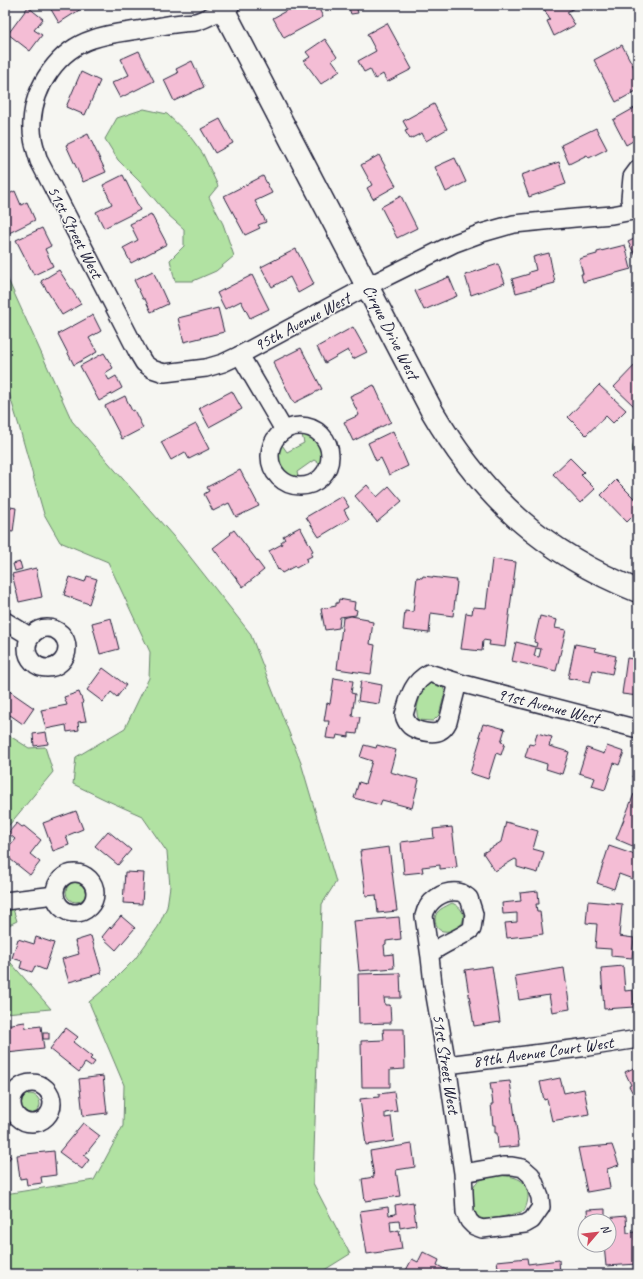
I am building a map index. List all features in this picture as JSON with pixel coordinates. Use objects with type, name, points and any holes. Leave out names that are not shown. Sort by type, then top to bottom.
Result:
[{"type":"street","name":"51st Street West","points":[[152,369],[144,363],[138,353],[39,161],[33,139],[32,123],[34,108],[41,86],[54,66],[64,55],[77,46],[91,39],[106,35],[196,22],[225,6]]},
{"type":"street","name":"Cirque Drive West","points":[[225,6],[432,410],[450,441],[480,481],[499,502],[542,539],[589,569],[615,582],[638,591]]},
{"type":"street","name":"95th Avenue West","points":[[152,369],[164,373],[206,368],[224,363],[368,286],[455,243],[482,232],[514,224],[612,215],[635,211],[630,199],[632,178],[638,169]]},
{"type":"street","points":[[240,355],[284,430]]},
{"type":"street","points":[[5,621],[31,637]]},
{"type":"street","name":"91st Avenue West","points":[[458,682],[638,729]]},
{"type":"street","points":[[5,901],[55,895]]},
{"type":"street","name":"51st Street West","points":[[430,954],[433,984],[463,1173],[465,1212],[470,1222],[474,1226],[482,1229],[525,1224],[532,1220],[541,1207],[540,1197],[531,1175],[523,1168],[503,1166],[463,1173]]},
{"type":"street","name":"89th Avenue Court West","points":[[447,1065],[638,1039]]},
{"type":"green space","points":[[144,109],[167,114],[189,135],[203,154],[218,186],[209,197],[223,224],[234,256],[216,271],[193,281],[175,281],[170,260],[184,246],[184,229],[167,214],[141,183],[118,160],[105,139],[117,118]]},
{"type":"green space","points":[[5,273],[72,421],[180,544],[250,633],[301,763],[336,882],[322,904],[313,1183],[350,1254],[318,1274],[5,1274],[5,1194],[94,1180],[123,1126],[124,1085],[89,1002],[108,986],[135,959],[158,927],[167,907],[170,886],[167,852],[142,816],[73,784],[76,757],[125,728],[149,678],[150,652],[108,562],[60,542],[44,514],[5,380]]},
{"type":"green space","points":[[301,431],[313,435],[318,439],[324,448],[325,459],[323,466],[314,460],[297,472],[299,481],[295,481],[286,478],[277,467],[275,454],[280,442],[287,452],[304,443]]},
{"type":"green space","points":[[638,437],[637,462],[634,456],[633,446]]},
{"type":"green space","points":[[432,681],[441,683],[445,692],[439,715],[433,721],[419,720],[417,716],[417,707],[424,685]]},
{"type":"green space","points":[[5,733],[29,748],[45,747],[53,772],[5,830]]},
{"type":"green space","points":[[72,882],[80,882],[86,888],[86,896],[80,902],[72,902],[66,896],[66,888]]},
{"type":"green space","points":[[452,903],[462,911],[463,921],[460,926],[450,931],[438,929],[436,926],[435,916],[441,909]]},
{"type":"green space","points":[[5,909],[13,909],[17,921],[5,927]]},
{"type":"green space","points":[[5,956],[51,1009],[5,1013]]},
{"type":"green space","points":[[30,1094],[37,1097],[40,1104],[37,1111],[30,1114],[23,1111],[20,1104],[23,1097]]},
{"type":"green space","points":[[498,1175],[509,1176],[524,1183],[528,1194],[527,1203],[524,1211],[492,1219],[484,1219],[475,1213],[471,1203],[472,1191],[477,1182]]},
{"type":"building","points":[[91,5],[85,9],[84,7],[59,23],[49,6]]},
{"type":"building","points":[[292,5],[317,5],[323,17],[284,38],[273,18],[293,7]]},
{"type":"building","points":[[342,5],[361,5],[356,6],[358,13],[351,14],[349,8],[343,9]]},
{"type":"building","points":[[542,5],[577,5],[578,6],[567,12],[575,25],[554,36],[547,21],[550,20]]},
{"type":"building","points":[[28,7],[43,19],[34,30],[42,35],[30,51],[8,34]]},
{"type":"building","points":[[387,23],[412,69],[387,82],[383,74],[375,79],[370,69],[364,72],[358,61],[376,51],[367,34]]},
{"type":"building","points":[[325,39],[337,57],[332,60],[340,71],[321,84],[304,61],[310,57],[306,52]]},
{"type":"building","points":[[622,45],[638,75],[638,90],[616,102],[594,60]]},
{"type":"building","points":[[139,51],[154,81],[120,98],[112,83],[129,75],[121,59]]},
{"type":"building","points":[[192,61],[204,87],[174,101],[164,80],[178,73],[176,69]]},
{"type":"building","points":[[5,65],[9,67],[5,79]]},
{"type":"building","points":[[81,72],[100,81],[85,115],[66,107]]},
{"type":"building","points":[[434,104],[447,129],[426,141],[422,133],[410,139],[405,131],[408,130],[403,121]]},
{"type":"building","points":[[638,106],[638,138],[626,145],[613,120]]},
{"type":"building","points":[[220,119],[233,143],[215,153],[201,129]]},
{"type":"building","points":[[596,128],[607,149],[589,158],[587,155],[569,164],[561,145]]},
{"type":"building","points":[[88,134],[106,172],[83,182],[66,145]]},
{"type":"building","points":[[379,155],[396,186],[373,199],[367,188],[372,185],[361,165]]},
{"type":"building","points":[[455,158],[466,182],[446,192],[435,167]]},
{"type":"building","points":[[559,162],[566,184],[529,197],[521,175]]},
{"type":"building","points":[[123,175],[140,210],[104,228],[96,212],[112,204],[103,185]]},
{"type":"building","points":[[263,176],[272,193],[255,201],[266,222],[258,225],[260,228],[245,235],[224,196]]},
{"type":"building","points":[[15,191],[21,205],[27,202],[35,220],[5,235],[5,196]]},
{"type":"building","points":[[401,196],[417,228],[397,238],[381,207]]},
{"type":"building","points":[[151,214],[167,244],[131,263],[123,248],[138,240],[130,224]]},
{"type":"building","points":[[42,228],[51,246],[45,249],[53,266],[34,275],[16,240]]},
{"type":"building","points":[[638,237],[638,260],[628,242]]},
{"type":"building","points":[[625,245],[631,269],[583,282],[581,274],[583,274],[579,259],[597,254],[597,252]]},
{"type":"building","points":[[296,249],[314,284],[298,293],[290,277],[272,287],[261,267]]},
{"type":"building","points":[[549,253],[555,283],[516,293],[512,279],[529,274],[529,272],[536,270],[533,257]]},
{"type":"building","points":[[498,264],[505,283],[471,295],[465,275]]},
{"type":"building","points":[[59,270],[81,304],[62,315],[41,281]]},
{"type":"building","points":[[153,271],[168,304],[151,312],[134,280]]},
{"type":"building","points":[[252,275],[269,309],[250,318],[241,301],[225,309],[217,293]]},
{"type":"building","points":[[449,277],[457,296],[424,310],[415,291]]},
{"type":"building","points":[[218,308],[224,332],[184,342],[178,318]]},
{"type":"building","points":[[93,315],[101,331],[89,338],[97,352],[74,365],[58,334]]},
{"type":"building","points":[[353,327],[367,352],[353,359],[348,350],[325,363],[317,347]]},
{"type":"building","points":[[301,348],[322,389],[294,403],[273,362]]},
{"type":"building","points":[[104,353],[113,368],[105,373],[109,380],[116,376],[122,388],[99,401],[80,366]]},
{"type":"building","points":[[638,362],[638,402],[634,406],[614,387]]},
{"type":"building","points":[[374,385],[391,422],[353,441],[344,422],[359,415],[350,396]]},
{"type":"building","points":[[599,385],[626,410],[613,423],[606,416],[586,435],[568,417]]},
{"type":"building","points":[[232,391],[242,409],[209,427],[199,408]]},
{"type":"building","points":[[125,396],[132,411],[134,410],[143,428],[122,439],[105,406]]},
{"type":"building","points":[[196,424],[209,449],[189,459],[185,452],[171,460],[161,442]]},
{"type":"building","points":[[393,431],[408,466],[389,475],[381,458],[376,461],[368,443]]},
{"type":"building","points":[[570,458],[584,472],[581,475],[595,489],[580,503],[553,474]]},
{"type":"building","points":[[240,470],[259,506],[236,517],[229,503],[213,511],[204,494],[209,491],[207,487]]},
{"type":"building","points":[[616,480],[638,502],[638,511],[627,522],[601,495]]},
{"type":"building","points":[[367,485],[377,497],[389,486],[402,501],[377,522],[355,496]]},
{"type":"building","points":[[342,496],[349,507],[344,510],[349,519],[319,537],[306,517]]},
{"type":"building","points":[[5,506],[16,508],[13,532],[5,531]]},
{"type":"building","points":[[300,527],[313,551],[310,553],[312,556],[306,559],[307,562],[282,573],[279,569],[278,570],[269,551],[282,544],[281,542],[285,539],[283,536]]},
{"type":"building","points":[[234,530],[264,570],[243,587],[213,548]]},
{"type":"building","points":[[492,559],[516,562],[505,647],[489,645],[490,641],[483,640],[482,651],[461,649],[466,613],[472,614],[473,607],[486,608]]},
{"type":"building","points":[[20,562],[22,569],[15,571],[13,564]]},
{"type":"building","points":[[36,568],[42,597],[19,602],[12,574]]},
{"type":"building","points":[[87,576],[97,579],[89,604],[64,595],[70,577],[85,582]]},
{"type":"building","points":[[423,576],[456,580],[453,616],[431,613],[429,633],[403,630],[405,611],[413,612],[417,577],[422,578]]},
{"type":"building","points":[[339,599],[355,602],[354,609],[357,610],[356,615],[340,617],[339,628],[325,630],[321,609],[336,606]]},
{"type":"building","points":[[351,616],[368,619],[368,621],[373,622],[370,644],[375,645],[371,674],[337,669],[343,618]]},
{"type":"building","points":[[540,616],[557,620],[555,628],[566,630],[556,671],[512,661],[516,642],[536,647],[537,643],[534,642]],"holes":[[[536,648],[541,649],[539,657],[534,656]]]},
{"type":"building","points":[[111,618],[119,649],[100,654],[92,623]]},
{"type":"building","points":[[575,644],[596,648],[595,651],[616,656],[612,674],[593,670],[590,682],[568,678]]},
{"type":"building","points":[[627,658],[638,660],[638,696],[622,694]]},
{"type":"building","points":[[103,668],[126,685],[117,697],[111,692],[103,702],[87,690]]},
{"type":"building","points":[[334,678],[353,681],[351,693],[355,694],[352,716],[360,717],[357,734],[349,733],[349,737],[337,735],[336,739],[326,738],[329,721],[324,721],[327,703],[330,704]]},
{"type":"building","points":[[361,681],[382,685],[379,704],[358,701]]},
{"type":"building","points":[[5,688],[34,708],[23,724],[10,715],[6,721],[5,720]]},
{"type":"building","points":[[79,692],[83,702],[86,721],[78,722],[79,730],[67,732],[66,725],[46,729],[41,710],[67,705],[64,697]]},
{"type":"building","points":[[483,724],[505,729],[501,742],[505,743],[501,755],[496,753],[488,779],[470,773],[481,737],[479,736]]},
{"type":"building","points":[[46,732],[48,744],[34,746],[33,734]]},
{"type":"building","points":[[537,733],[552,737],[549,746],[569,752],[562,774],[546,769],[547,764],[525,757],[529,744],[534,745]]},
{"type":"building","points":[[364,745],[376,748],[377,745],[396,750],[390,772],[419,780],[412,808],[382,800],[380,805],[354,798],[359,782],[365,784],[372,761],[360,757]]},
{"type":"building","points":[[607,746],[624,752],[619,765],[614,763],[605,790],[592,786],[595,778],[579,773],[587,748],[604,754]]},
{"type":"building","points":[[638,760],[638,779],[633,777]]},
{"type":"building","points":[[634,794],[638,796],[638,841],[635,847],[616,839]]},
{"type":"building","points":[[76,811],[83,829],[66,836],[69,845],[53,851],[43,823]]},
{"type":"building","points":[[506,822],[538,831],[533,849],[544,852],[538,873],[517,867],[517,860],[515,859],[495,871],[483,853],[501,842]]},
{"type":"building","points":[[17,823],[22,827],[24,826],[41,840],[30,854],[40,862],[30,875],[5,855],[5,851],[15,839],[8,833]]},
{"type":"building","points":[[452,827],[457,867],[440,869],[440,865],[422,867],[423,872],[404,874],[401,842],[434,838],[433,829]]},
{"type":"building","points":[[108,831],[131,850],[118,865],[95,846]]},
{"type":"building","points":[[609,846],[638,856],[638,881],[619,874],[614,889],[597,883]]},
{"type":"building","points":[[389,847],[397,911],[378,913],[376,895],[366,896],[360,851]]},
{"type":"building","points":[[125,872],[144,873],[142,904],[123,903]]},
{"type":"building","points":[[538,891],[539,904],[536,904],[537,912],[540,912],[543,934],[507,938],[505,923],[517,922],[517,913],[503,914],[502,903],[521,901],[520,893]]},
{"type":"building","points":[[588,901],[622,904],[619,936],[634,938],[632,958],[611,956],[611,949],[595,948],[597,924],[586,923]]},
{"type":"building","points":[[121,916],[135,928],[116,950],[102,937]]},
{"type":"building","points":[[399,917],[401,939],[386,941],[386,944],[384,945],[385,955],[393,954],[394,968],[359,971],[354,921]]},
{"type":"building","points":[[91,936],[102,973],[69,982],[62,959],[79,954],[75,941]]},
{"type":"building","points":[[36,937],[54,943],[45,970],[35,966],[32,972],[20,968],[22,961],[12,958],[18,939],[34,944]]},
{"type":"building","points":[[492,966],[500,1022],[474,1026],[465,970]]},
{"type":"building","points":[[623,966],[625,991],[633,990],[634,1007],[604,1009],[601,968]]},
{"type":"building","points":[[564,968],[570,1009],[552,1012],[549,995],[519,1000],[515,976]]},
{"type":"building","points":[[400,973],[401,998],[384,998],[385,1005],[390,1005],[391,1023],[359,1024],[358,974]]},
{"type":"building","points":[[25,1022],[26,1028],[41,1026],[44,1049],[7,1053],[5,1042],[5,1025]]},
{"type":"building","points":[[66,1028],[78,1037],[73,1042],[92,1057],[90,1059],[95,1062],[91,1067],[85,1063],[79,1072],[50,1049]]},
{"type":"building","points":[[383,1029],[404,1029],[405,1069],[390,1070],[390,1087],[362,1087],[361,1041],[384,1040]]},
{"type":"building","points":[[43,1033],[49,1033],[49,1039],[43,1039]]},
{"type":"building","points":[[638,1066],[638,1103],[629,1086],[631,1085],[625,1072]]},
{"type":"building","points":[[103,1076],[107,1113],[83,1116],[79,1079]]},
{"type":"building","points":[[560,1078],[564,1093],[584,1089],[589,1114],[552,1121],[547,1099],[544,1100],[540,1082]]},
{"type":"building","points":[[510,1081],[519,1146],[498,1148],[497,1133],[495,1133],[495,1125],[493,1125],[491,1104],[493,1104],[490,1083]]},
{"type":"building","points":[[394,1092],[397,1111],[385,1113],[385,1118],[391,1117],[394,1141],[366,1145],[360,1099],[379,1097],[379,1094]]},
{"type":"building","points":[[83,1123],[100,1136],[84,1156],[89,1160],[82,1169],[59,1152]]},
{"type":"building","points":[[412,1144],[415,1167],[396,1170],[400,1196],[365,1201],[362,1179],[374,1177],[370,1151]]},
{"type":"building","points":[[612,1145],[619,1165],[607,1169],[610,1188],[587,1192],[578,1148]]},
{"type":"building","points":[[5,1151],[11,1157],[5,1164]]},
{"type":"building","points":[[54,1151],[56,1175],[41,1177],[42,1183],[27,1185],[26,1178],[20,1179],[17,1155]]},
{"type":"building","points":[[413,1202],[416,1225],[400,1228],[399,1220],[390,1221],[391,1232],[399,1230],[402,1249],[367,1254],[360,1211],[388,1207],[389,1215],[396,1214],[395,1205]]},
{"type":"building","points":[[605,1209],[605,1213],[587,1213],[587,1210]]},
{"type":"building","points":[[626,1216],[627,1233],[635,1232],[635,1240],[638,1240],[638,1264],[606,1266],[605,1253],[617,1253],[617,1217]]},
{"type":"building","points":[[423,1252],[439,1260],[437,1265],[454,1274],[404,1274],[412,1259],[418,1262]]},
{"type":"building","points":[[527,1258],[528,1264],[559,1260],[560,1274],[499,1274],[497,1261]]}]
